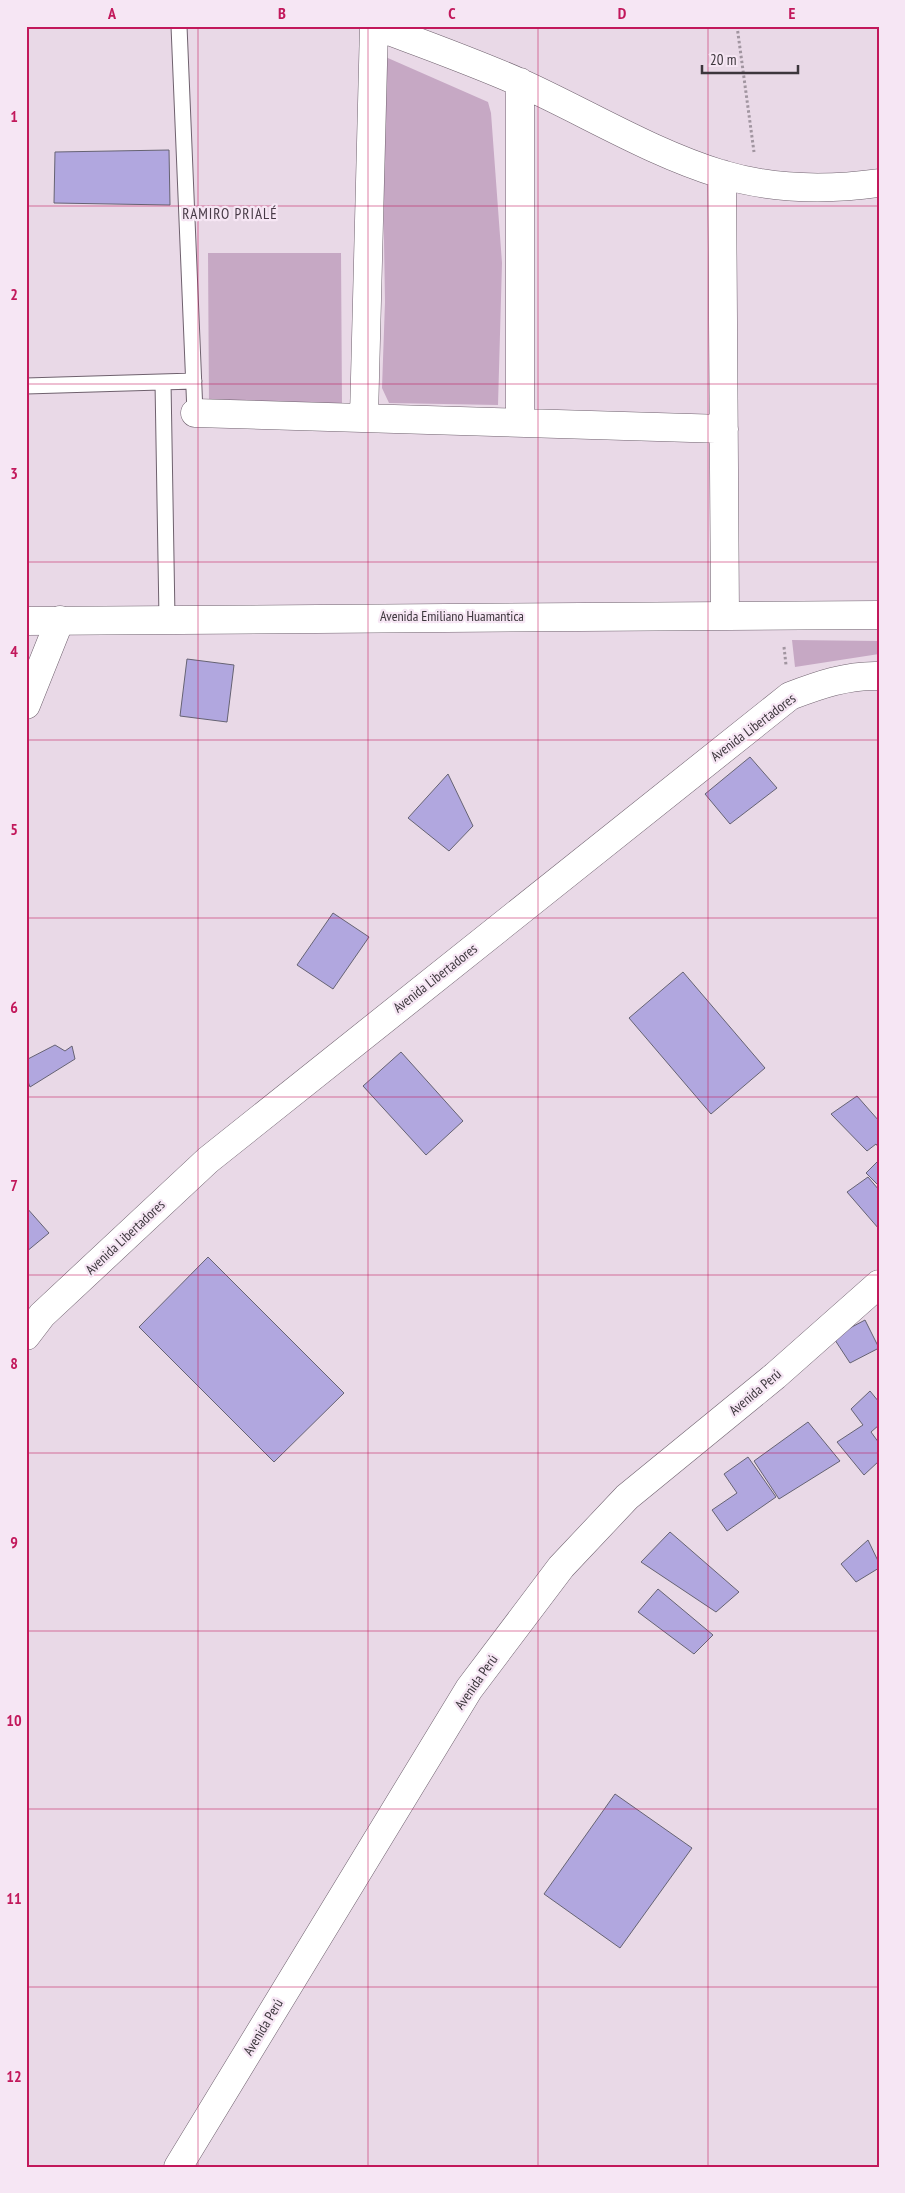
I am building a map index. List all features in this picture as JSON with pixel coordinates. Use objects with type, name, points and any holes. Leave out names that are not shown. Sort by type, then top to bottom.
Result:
[{"type":"street","points":[[364,417],[375,26],[520,82],[687,162],[722,174],[758,182],[826,188],[879,183]]},
{"type":"street","points":[[520,82],[520,423]]},
{"type":"street","points":[[722,174],[725,615]]},
{"type":"street","points":[[195,412],[724,429]]},
{"type":"street","name":"Avenida Emiliano Huamantica","points":[[26,621],[167,618],[879,616]]},
{"type":"street","points":[[26,705],[60,620]]},
{"type":"street","name":"Avenida Libertadores","points":[[31,1319],[208,1160],[790,696],[826,682],[863,676],[879,676]]},
{"type":"street","name":"Avenida Perú","points":[[178,2167],[469,1689],[561,1567],[627,1497],[774,1376],[879,1284]]},
{"type":"lane","points":[[179,26],[195,412]]},
{"type":"lane","points":[[26,386],[194,381]]},
{"type":"lane","points":[[163,382],[167,618]]},
{"type":"path","points":[[737,26],[754,154]]},
{"type":"path","points":[[745,153],[763,156]]},
{"type":"path","points":[[780,615],[790,696]]},
{"type":"shaded area","points":[[381,55],[488,102],[491,113],[502,263],[498,405],[389,403],[382,388],[385,302]]},
{"type":"shaded area","points":[[208,253],[341,253],[342,405],[209,405]]},
{"type":"shaded area","points":[[792,640],[879,641],[879,654],[795,667]]},
{"type":"building","points":[[169,150],[170,205],[54,203],[55,152]]},
{"type":"building","points":[[187,659],[234,665],[227,722],[180,716]]},
{"type":"building","points":[[750,757],[777,788],[730,824],[705,794]]},
{"type":"building","points":[[448,774],[473,826],[449,851],[408,818]]},
{"type":"building","points":[[333,913],[369,937],[333,989],[297,965]]},
{"type":"building","points":[[683,972],[765,1068],[711,1114],[629,1018]]},
{"type":"building","points":[[55,1045],[65,1051],[72,1046],[75,1059],[30,1087],[26,1076],[26,1060]]},
{"type":"building","points":[[401,1052],[463,1121],[426,1155],[363,1086]]},
{"type":"building","points":[[857,1096],[879,1121],[879,1148],[876,1144],[867,1151],[831,1114]]},
{"type":"building","points":[[879,1160],[879,1186],[866,1173]]},
{"type":"building","points":[[868,1177],[879,1190],[879,1229],[847,1192]]},
{"type":"building","points":[[26,1207],[49,1233],[26,1252]]},
{"type":"building","points":[[208,1257],[344,1393],[274,1462],[139,1327]]},
{"type":"building","points":[[865,1320],[879,1348],[850,1363],[833,1337]]},
{"type":"building","points":[[870,1391],[879,1402],[879,1425],[871,1432],[879,1443],[879,1461],[864,1475],[837,1442],[863,1425],[851,1409]]},
{"type":"building","points":[[808,1422],[840,1461],[779,1499],[754,1461]]},
{"type":"building","points":[[748,1457],[776,1497],[727,1531],[712,1510],[737,1493],[724,1474]]},
{"type":"building","points":[[670,1532],[739,1592],[716,1612],[641,1562]]},
{"type":"building","points":[[868,1540],[879,1563],[879,1568],[856,1582],[841,1564]]},
{"type":"building","points":[[658,1589],[713,1635],[694,1654],[638,1612]]},
{"type":"building","points":[[615,1794],[692,1848],[620,1948],[544,1894]]},
{"type":"district","name":"RAMIRO PRIALÉ","points":[[230,214]]}]
